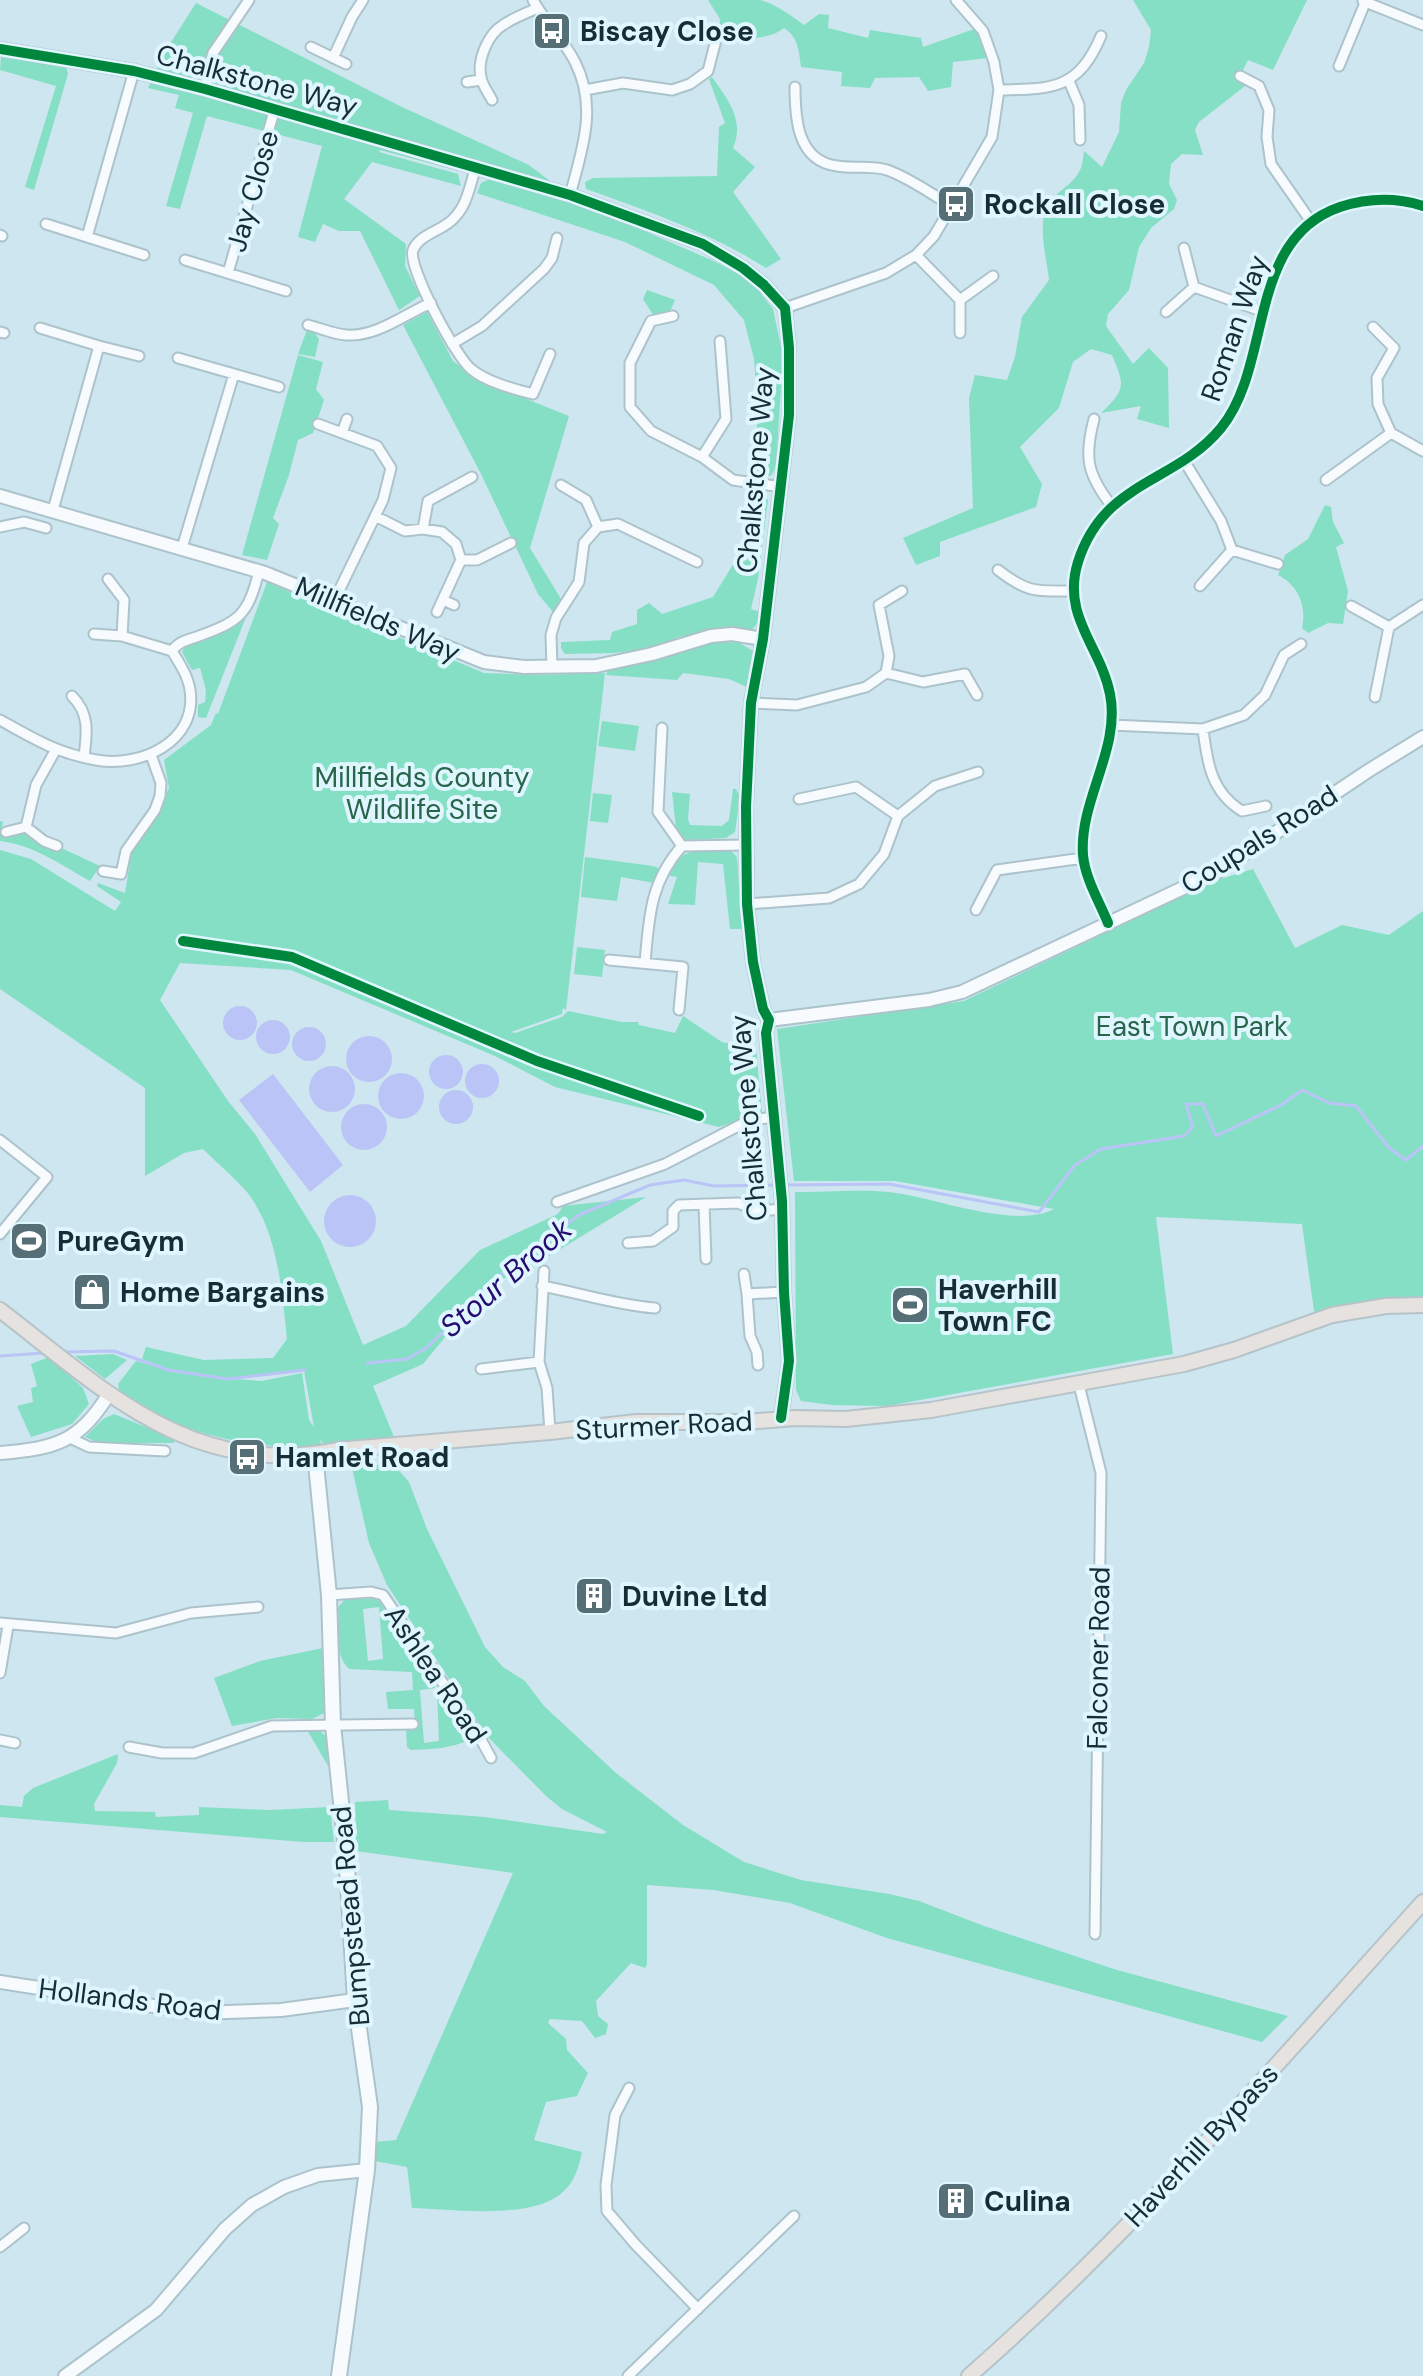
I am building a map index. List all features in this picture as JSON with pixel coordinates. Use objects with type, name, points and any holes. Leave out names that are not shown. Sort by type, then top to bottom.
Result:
[{"type":"main road","name":"Sturmer Road","points":[[0,1310],[109,1394],[156,1424],[220,1448],[262,1454],[315,1454],[636,1422],[846,1419],[903,1413],[1079,1385],[1184,1364],[1234,1350],[1332,1315],[1386,1306],[1423,1305]]},
{"type":"main road","name":"Bumpstead Road","points":[[315,1454],[329,1595],[333,1725],[346,1850],[355,2000],[370,2107],[367,2170],[339,2376]]},
{"type":"main road","name":"Haverhill Bypass","points":[[969,2376],[1028,2324],[1125,2227],[1423,1902]]},
{"type":"street","points":[[205,89],[213,53],[249,0]]},
{"type":"street","points":[[333,58],[363,0]]},
{"type":"street","points":[[785,308],[886,273],[916,255],[934,236],[992,137],[999,90],[994,62],[983,31],[956,0]]},
{"type":"street","points":[[1339,66],[1363,1],[1423,25]]},
{"type":"street","points":[[492,100],[481,80],[483,55],[493,34],[501,26],[536,4],[575,62],[585,90],[585,148],[570,195]]},
{"type":"street","points":[[585,90],[623,83],[672,90],[690,84],[708,71],[717,36]]},
{"type":"street","points":[[999,90],[1048,89],[1069,81],[1080,73],[1092,57],[1101,36]]},
{"type":"street","points":[[311,47],[346,64]]},
{"type":"street","name":"Chalkstone Way","points":[[0,49],[134,71],[205,89],[570,195],[703,244],[743,268],[785,308],[790,380],[782,487],[763,639],[751,703],[746,845],[747,904],[753,962],[763,1009],[769,1020],[766,1033],[782,1205],[789,1361],[781,1418]]},
{"type":"street","points":[[87,237],[134,71]]},
{"type":"street","points":[[1240,76],[1259,86],[1269,110],[1267,137],[1271,164],[1312,223]]},
{"type":"street","points":[[467,82],[481,80]]},
{"type":"street","points":[[1069,81],[1079,105],[1080,140]]},
{"type":"street","points":[[795,87],[795,121],[802,141],[815,155],[833,166],[884,169],[952,206]]},
{"type":"street","name":"Jay Close","points":[[228,273],[275,108]]},
{"type":"street","points":[[476,167],[465,204],[453,220],[422,238],[414,247],[412,266],[452,344],[471,370],[533,394],[550,354]]},
{"type":"street","name":"Roman Way","points":[[1108,923],[1083,858],[1083,834],[1088,806],[1104,756],[1110,725],[1110,695],[1083,633],[1076,608],[1074,591],[1078,563],[1097,521],[1111,505],[1183,459],[1219,431],[1233,412],[1274,272],[1293,241],[1332,210],[1360,201],[1391,199],[1423,206]]},
{"type":"street","points":[[46,224],[144,255]]},
{"type":"street","points":[[452,344],[482,326],[536,277],[552,258],[557,238]]},
{"type":"street","points":[[1184,248],[1194,287]]},
{"type":"street","points":[[916,255],[960,300],[960,333]]},
{"type":"street","name":"Jay Close","points":[[185,260],[286,291]]},
{"type":"street","points":[[960,300],[993,276]]},
{"type":"street","points":[[1194,287],[1264,312]]},
{"type":"street","points":[[1166,312],[1194,287]]},
{"type":"street","points":[[308,325],[343,335],[363,334],[382,328],[431,303]]},
{"type":"street","points":[[673,316],[651,321],[630,363],[630,407],[651,431],[702,457],[733,480],[782,487]]},
{"type":"street","points":[[1373,327],[1394,348],[1377,378],[1378,404],[1391,433],[1423,451]]},
{"type":"street","points":[[40,328],[139,356]]},
{"type":"street","points":[[702,457],[726,419],[720,341]]},
{"type":"street","points":[[53,510],[99,346]]},
{"type":"street","points":[[178,358],[279,387]]},
{"type":"street","points":[[182,548],[234,374]]},
{"type":"street","points":[[342,433],[347,419]]},
{"type":"street","points":[[1094,419],[1087,446],[1090,470],[1097,487],[1111,505]]},
{"type":"street","points":[[318,424],[377,446],[391,468],[383,500],[334,601]]},
{"type":"street","points":[[1326,480],[1391,433]]},
{"type":"street","points":[[1183,459],[1221,521],[1232,550]]},
{"type":"street","points":[[423,529],[428,501],[472,477]]},
{"type":"street","points":[[561,485],[586,500],[598,527]]},
{"type":"street","name":"Millfields Way","points":[[0,496],[259,571],[484,662],[524,667],[606,664],[711,636],[732,634],[763,639]]},
{"type":"street","points":[[375,516],[405,531],[423,529],[442,532],[456,544],[461,560],[437,612]]},
{"type":"street","points":[[0,527],[24,522],[46,528]]},
{"type":"street","points":[[552,667],[551,635],[556,618],[579,582],[584,543],[598,527],[618,524],[697,562]]},
{"type":"street","points":[[461,560],[477,560],[511,543]]},
{"type":"street","points":[[1232,550],[1278,564]]},
{"type":"street","points":[[1200,586],[1232,550]]},
{"type":"street","points":[[998,570],[1018,586],[1031,591],[1074,591]]},
{"type":"street","points":[[172,651],[178,643],[230,624],[244,611],[259,571]]},
{"type":"street","points":[[108,579],[124,600],[122,636]]},
{"type":"street","points":[[751,703],[797,705],[866,687],[886,673],[889,656],[879,605],[902,591]]},
{"type":"street","points":[[443,600],[454,605]]},
{"type":"street","points":[[1375,697],[1389,627],[1423,605]]},
{"type":"street","points":[[1351,606],[1389,627]]},
{"type":"street","points":[[0,720],[55,751],[100,761],[151,755],[169,745],[183,726],[191,705],[185,674],[172,651],[122,636],[94,634]]},
{"type":"street","points":[[1110,725],[1203,729],[1244,715],[1265,695],[1284,655],[1301,644]]},
{"type":"street","points":[[886,673],[923,682],[965,674],[977,695]]},
{"type":"street","points":[[72,696],[84,707],[87,730],[84,757]]},
{"type":"street","points":[[662,728],[658,812],[682,846]]},
{"type":"street","points":[[1203,729],[1208,767],[1220,792],[1242,811],[1266,806]]},
{"type":"street","name":"Coupals Road","points":[[769,1020],[929,1000],[962,992],[1217,872],[1423,737]]},
{"type":"street","points":[[26,827],[36,785],[55,751]]},
{"type":"street","points":[[103,871],[121,874],[126,851],[155,810],[161,783],[151,755]]},
{"type":"street","points":[[747,904],[829,898],[859,884],[884,854],[898,816],[935,786],[978,772]]},
{"type":"street","points":[[799,799],[856,787],[898,816]]},
{"type":"street","points":[[6,832],[26,827]]},
{"type":"street","points":[[26,827],[44,841],[57,846]]},
{"type":"street","points":[[682,846],[746,845]]},
{"type":"street","points":[[645,963],[650,904],[662,872],[682,846]]},
{"type":"street","points":[[976,910],[997,870],[1083,858]]},
{"type":"street","points":[[609,960],[683,967],[679,1010]]},
{"type":"street","points":[[557,1202],[665,1164],[744,1123],[775,1116]]},
{"type":"street","points":[[0,1140],[47,1177],[0,1234]]},
{"type":"street","points":[[628,1243],[653,1241],[673,1227],[673,1211],[679,1205],[738,1203],[758,1211],[782,1205]]},
{"type":"street","points":[[704,1204],[706,1259]]},
{"type":"street","points":[[544,1271],[539,1362],[547,1388],[550,1432]]},
{"type":"street","points":[[744,1274],[750,1336],[757,1352],[758,1365]]},
{"type":"street","points":[[542,1286],[604,1301],[655,1308]]},
{"type":"street","points":[[747,1294],[784,1292]]},
{"type":"street","points":[[481,1369],[539,1362]]},
{"type":"street","name":"Falconer Road","points":[[1079,1385],[1101,1473],[1095,1934]]},
{"type":"street","points":[[0,1453],[39,1450],[70,1438],[97,1414],[109,1394]]},
{"type":"street","points":[[70,1438],[89,1447],[165,1451]]},
{"type":"street","name":"Ashlea Road","points":[[329,1595],[371,1592],[383,1595],[491,1758]]},
{"type":"street","points":[[0,1673],[4,1624],[116,1633],[191,1613],[258,1607]]},
{"type":"street","points":[[129,1747],[162,1753],[194,1753],[272,1726],[413,1724]]},
{"type":"street","points":[[0,1740],[15,1743]]},
{"type":"street","name":"Hollands Road","points":[[0,1982],[198,2013],[281,2010],[355,2000]]},
{"type":"street","points":[[629,2088],[615,2115],[606,2185],[607,2211],[698,2309]]},
{"type":"street","points":[[65,2376],[156,2310],[210,2245],[252,2205],[284,2187],[318,2175],[367,2170]]},
{"type":"street","points":[[628,2376],[794,2216]]},
{"type":"street","points":[[0,2247],[24,2228]]},
{"type":"green space","points":[[708,0],[765,1],[804,25],[819,14],[829,15],[828,28],[868,38],[870,30],[921,38],[923,47],[977,28],[988,58],[953,62],[951,87],[928,91],[919,77],[875,78],[870,88],[841,86],[842,72],[801,67],[795,40],[784,28],[761,37],[719,35],[720,19]]},
{"type":"green space","points":[[1133,0],[1307,0],[1273,70],[1248,60],[1240,76],[1245,86],[1199,122],[1195,130],[1203,155],[1182,154],[1171,164],[1169,184],[1177,200],[1174,209],[1151,228],[1139,247],[1129,290],[1108,314],[1106,326],[1133,364],[1149,348],[1168,368],[1169,428],[1137,419],[1141,406],[1101,413],[1119,392],[1121,381],[1112,355],[1091,349],[1073,362],[1059,408],[1020,447],[1042,484],[1036,507],[940,542],[940,556],[916,565],[903,538],[973,508],[969,398],[975,375],[1007,380],[1015,357],[1022,317],[1049,280],[1043,235],[1046,209],[1053,198],[1077,176],[1084,151],[1102,167],[1119,132],[1121,103],[1144,63],[1151,30]]},
{"type":"green space","points":[[196,3],[402,107],[529,165],[558,187],[463,161],[459,171],[380,150],[458,174],[461,186],[372,162],[344,199],[406,244],[405,266],[420,296],[399,310],[360,231],[339,231],[323,224],[315,242],[298,237],[322,146],[207,116],[180,209],[166,206],[193,113],[175,108],[179,95],[148,88],[168,47]]},
{"type":"green space","points":[[1,57],[66,66],[68,74],[34,190],[25,187],[56,86],[0,70]]},
{"type":"green space","points":[[712,77],[736,119],[733,148],[755,167],[733,192],[781,259],[766,268],[701,233],[586,189],[585,182],[593,178],[717,176],[719,127],[725,123],[709,79]]},
{"type":"green space","points":[[490,179],[581,206],[633,226],[716,262],[751,281],[773,309],[783,356],[776,466],[771,476],[757,476],[754,359],[744,320],[714,285],[625,242],[477,193],[481,183]]},
{"type":"green space","points":[[647,290],[675,300],[669,314],[654,316],[643,299]]},
{"type":"green space","points":[[427,312],[453,361],[478,380],[569,416],[530,548],[561,599],[553,612],[538,594],[481,474],[403,325]]},
{"type":"green space","points":[[307,330],[313,331],[319,339],[315,357],[298,354]]},
{"type":"green space","points":[[298,355],[323,362],[316,389],[324,400],[313,433],[298,440],[273,518],[279,524],[267,560],[242,555]]},
{"type":"green space","points":[[761,491],[768,500],[751,609],[760,612],[759,621],[752,630],[708,630],[649,649],[565,654],[561,642],[610,640],[612,632],[637,624],[637,610],[649,603],[662,614],[713,597],[747,542],[753,492]]},
{"type":"green space","points":[[1325,505],[1331,507],[1333,522],[1344,543],[1336,547],[1348,591],[1343,624],[1328,623],[1308,633],[1302,628],[1302,604],[1296,590],[1278,575],[1285,555],[1308,539]]},
{"type":"green space","name":"Millfields County Wildlife Site","points":[[267,582],[484,673],[605,673],[566,1010],[563,1008],[562,1014],[511,1032],[562,1017],[568,1011],[622,1022],[638,1022],[639,1025],[675,1033],[683,1016],[722,1042],[756,1049],[762,1113],[719,1127],[555,1087],[495,1056],[291,970],[180,963],[160,1000],[228,1101],[255,1134],[321,1241],[363,1345],[406,1326],[480,1250],[558,1214],[563,1206],[646,1197],[536,1264],[487,1286],[423,1364],[373,1386],[394,1437],[325,1445],[319,1439],[322,1445],[298,1447],[244,1442],[187,1428],[138,1405],[119,1390],[118,1384],[136,1361],[178,1373],[142,1359],[146,1347],[204,1360],[273,1358],[287,1339],[272,1243],[266,1225],[247,1192],[203,1149],[184,1153],[145,1176],[145,1088],[0,989],[0,850],[31,859],[115,911],[121,902],[97,886],[98,883],[125,893],[132,850],[157,813],[169,788],[164,760],[211,725],[218,714]],"holes":[[[304,1371],[314,1427],[309,1420],[302,1373],[262,1381],[234,1379]]]},
{"type":"green space","points":[[246,617],[206,718],[198,717],[198,705],[205,702],[206,690],[200,668],[192,670],[182,652],[193,643],[230,628]]},
{"type":"green space","points":[[738,642],[753,651],[749,688],[729,679],[683,673],[677,680],[606,675],[608,670],[689,648]]},
{"type":"green space","points":[[602,721],[639,726],[635,751],[598,746]]},
{"type":"green space","points":[[733,789],[740,797],[735,832],[726,838],[686,840],[676,828],[672,792],[690,794],[690,825],[722,826],[729,820]]},
{"type":"green space","points":[[593,793],[612,795],[608,823],[590,821]]},
{"type":"green space","points":[[0,821],[3,822],[1,831],[4,837],[25,831],[100,866],[90,881],[36,851],[0,841]]},
{"type":"green space","points":[[702,848],[728,848],[737,857],[742,929],[730,929],[723,864],[698,862],[695,905],[668,904],[677,877],[666,875],[683,855]]},
{"type":"green space","points":[[585,857],[659,868],[654,883],[621,877],[617,901],[581,897]]},
{"type":"green space","name":"East Town Park","points":[[1253,869],[1295,948],[1342,925],[1389,935],[1423,911],[1423,1305],[1332,1315],[1314,1311],[1302,1224],[1156,1217],[1173,1354],[887,1406],[801,1401],[796,1390],[795,1192],[889,1192],[1018,1216],[1037,1215],[1054,1209],[895,1181],[794,1181],[777,1029],[964,1001],[1214,881]]},
{"type":"green space","points":[[577,947],[605,950],[602,977],[574,974]]},
{"type":"green space","points":[[113,1354],[127,1360],[105,1379],[75,1356]]},
{"type":"green space","points":[[49,1357],[83,1388],[89,1404],[72,1424],[31,1437],[17,1406],[33,1402],[31,1388],[37,1386],[31,1364]]},
{"type":"green space","points":[[114,1414],[175,1439],[174,1443],[99,1443],[85,1437],[103,1419]]},
{"type":"green space","points":[[392,1463],[409,1482],[427,1529],[485,1647],[503,1667],[525,1681],[544,1706],[616,1773],[683,1825],[744,1862],[801,1880],[919,1901],[1117,1970],[1288,2016],[1262,2042],[887,1938],[790,1903],[713,1890],[647,1885],[647,1964],[645,1968],[631,1963],[596,2001],[598,2016],[608,2024],[606,2034],[595,2038],[582,2021],[550,2019],[548,2023],[566,2039],[567,2050],[588,2073],[577,2096],[546,2102],[534,2140],[582,2152],[571,2183],[550,2200],[513,2210],[412,2208],[407,2167],[375,2161],[374,2142],[396,2140],[513,1873],[356,1851],[355,1802],[388,1800],[389,1810],[485,1817],[603,1834],[607,1832],[562,1809],[487,1736],[387,1585],[369,1543],[352,1468]]},
{"type":"green space","points":[[345,1599],[376,1599],[380,1602],[435,1688],[420,1690],[424,1743],[439,1741],[437,1690],[471,1739],[441,1748],[411,1750],[407,1747],[406,1729],[415,1728],[414,1709],[388,1709],[386,1692],[413,1690],[412,1672],[349,1669],[339,1649],[336,1610]],"holes":[[[379,1607],[383,1659],[368,1661],[363,1609]]]},
{"type":"green space","points":[[323,1648],[324,1713],[312,1719],[277,1718],[232,1726],[214,1678],[260,1661]]},
{"type":"green space","points":[[306,1728],[316,1728],[326,1736],[328,1766]]},
{"type":"green space","points":[[118,1754],[117,1763],[94,1804],[95,1811],[155,1812],[156,1817],[199,1815],[199,1807],[270,1810],[330,1807],[334,1842],[0,1817],[0,1805],[22,1807],[24,1796],[33,1788]]},
{"type":"water","points":[[240,1006],[252,1011],[257,1023],[252,1035],[240,1040],[228,1035],[223,1023],[228,1011]]},
{"type":"water","points":[[273,1020],[285,1025],[290,1037],[285,1049],[273,1054],[261,1049],[256,1037],[261,1025]]},
{"type":"water","points":[[309,1027],[321,1032],[326,1044],[321,1056],[309,1061],[297,1056],[292,1044],[297,1032]]},
{"type":"water","points":[[369,1036],[385,1043],[392,1059],[385,1075],[369,1082],[353,1075],[346,1059],[353,1043]]},
{"type":"water","points":[[446,1055],[458,1060],[463,1072],[458,1084],[446,1089],[434,1084],[429,1072],[434,1060]]},
{"type":"water","points":[[482,1064],[494,1069],[499,1081],[494,1093],[482,1098],[470,1093],[465,1081],[470,1069]]},
{"type":"water","points":[[332,1066],[348,1073],[355,1089],[348,1105],[332,1112],[316,1105],[309,1089],[316,1073]]},
{"type":"water","points":[[401,1073],[417,1080],[424,1096],[417,1112],[401,1119],[385,1112],[378,1096],[385,1080]]},
{"type":"water","points":[[273,1074],[343,1165],[310,1192],[239,1100]]},
{"type":"water","points":[[456,1090],[468,1095],[473,1107],[468,1119],[456,1124],[444,1119],[439,1107],[444,1095]]},
{"type":"water","points":[[364,1104],[380,1111],[387,1127],[380,1143],[364,1150],[348,1143],[341,1127],[348,1111]]},
{"type":"water","points":[[350,1195],[368,1203],[376,1221],[368,1239],[350,1247],[332,1239],[324,1221],[332,1203]]},
{"type":"waterway","name":"Stour Brook","points":[[783,1185],[889,1184],[1039,1212],[1075,1165],[1101,1149],[1184,1136],[1193,1127],[1186,1104],[1203,1104],[1216,1136],[1283,1104],[1302,1090],[1329,1103],[1356,1106],[1389,1148],[1406,1160],[1423,1146]]},
{"type":"waterway","name":"Stour Brook","points":[[367,1363],[407,1359],[426,1348],[460,1317],[487,1286],[579,1215],[650,1185],[684,1180],[714,1186],[775,1185]]},
{"type":"waterway","name":"Stour Brook","points":[[64,1352],[114,1351],[168,1370],[228,1379],[305,1370]]},
{"type":"waterway","name":"Stour Brook","points":[[0,1356],[44,1353]]},
{"type":"cycle path","points":[[0,49],[134,71],[205,89],[570,195],[703,244],[743,268],[785,308],[789,348],[789,415],[763,639],[751,703],[746,807],[747,904],[753,962],[763,1009],[769,1020],[766,1033],[782,1201],[789,1361],[781,1418]]},
{"type":"cycle path","points":[[1108,923],[1084,864],[1083,835],[1110,735],[1112,714],[1105,677],[1078,615],[1074,581],[1078,562],[1090,535],[1105,514],[1142,485],[1183,461],[1221,428],[1237,402],[1248,371],[1275,274],[1289,246],[1310,223],[1340,207],[1361,202],[1392,200],[1423,206]]},
{"type":"cycle path","points":[[183,941],[292,957],[537,1061],[699,1116]]},
{"type":"place","name":"Biscay Close","points":[[552,31]]},
{"type":"place","name":"Rockall Close","points":[[956,204]]},
{"type":"place","name":"PureGym","points":[[29,1241]]},
{"type":"place","name":"Home Bargains","points":[[92,1292]]},
{"type":"place","name":"Haverhill Town FC","points":[[910,1305]]},
{"type":"place","name":"Hamlet Road","points":[[247,1457]]},
{"type":"place","name":"Duvine Ltd","points":[[594,1596]]},
{"type":"place","name":"Culina","points":[[956,2201]]}]
